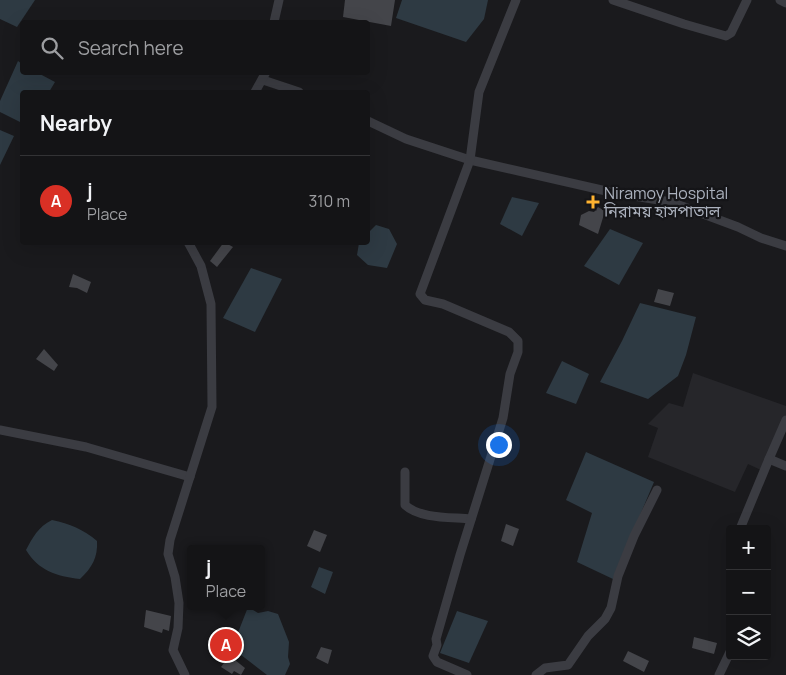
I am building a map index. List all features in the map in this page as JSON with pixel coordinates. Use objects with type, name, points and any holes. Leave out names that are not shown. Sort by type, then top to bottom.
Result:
[{"type":"street","points":[[274,20],[279,0]]},
{"type":"street","points":[[467,675],[437,662],[433,656],[450,590],[503,418],[510,374],[518,352],[518,341],[509,332],[443,304],[425,300],[420,294],[470,160],[478,92],[516,0]]},
{"type":"street","points":[[613,0],[726,36],[731,33],[747,0]]},
{"type":"street","points":[[780,0],[786,3]]},
{"type":"street","points":[[256,90],[265,76],[295,90]]},
{"type":"street","points":[[370,122],[406,139],[470,160],[615,193],[671,202],[786,246]]},
{"type":"street","points":[[185,675],[173,650],[178,628],[179,603],[175,577],[168,554],[170,540],[212,407],[211,304],[201,266],[190,245]]},
{"type":"street","points":[[742,525],[786,420]]},
{"type":"street","points":[[0,430],[86,447],[190,477]]},
{"type":"street","points":[[769,459],[786,466]]},
{"type":"street","points":[[405,472],[405,505],[411,510],[434,516],[471,519]]},
{"type":"street","points":[[536,675],[545,668],[568,665],[588,636],[605,619],[611,608],[618,576],[657,490]]},
{"type":"street","points":[[719,675],[726,660]]},
{"type":"shaded area","points":[[0,0],[35,0],[17,27],[0,19]]},
{"type":"shaded area","points":[[402,0],[488,0],[484,19],[466,42],[396,18]]},
{"type":"shaded area","points":[[18,61],[20,62],[20,75],[42,75],[55,82],[50,90],[20,90],[20,122],[0,112],[0,101]]},
{"type":"shaded area","points":[[0,130],[14,136],[0,165]]},
{"type":"shaded area","points":[[512,197],[539,203],[522,236],[500,224]]},
{"type":"shaded area","points":[[376,225],[389,229],[397,244],[387,268],[368,265],[357,255],[359,245],[370,245],[370,231]]},
{"type":"shaded area","points":[[610,229],[643,243],[619,285],[584,266]]},
{"type":"shaded area","points":[[251,268],[282,279],[255,332],[223,318]]},
{"type":"shaded area","points":[[640,303],[696,317],[686,355],[678,376],[648,399],[600,382]]},
{"type":"shaded area","points":[[562,361],[589,374],[576,404],[546,393]]},
{"type":"shaded area","points":[[693,373],[786,406],[786,415],[761,470],[748,464],[735,492],[648,457],[658,428],[648,424],[669,403],[683,407]]},
{"type":"shaded area","points":[[586,452],[654,482],[613,579],[577,562],[592,513],[566,500]]},
{"type":"shaded area","points":[[52,520],[65,523],[87,533],[97,541],[93,562],[80,579],[56,574],[42,568],[26,550],[39,529]]},
{"type":"shaded area","points":[[319,567],[333,572],[325,594],[311,587]]},
{"type":"shaded area","points":[[247,610],[253,610],[258,613],[268,611],[278,614],[289,642],[288,657],[290,664],[285,675],[267,675],[232,648]]},
{"type":"shaded area","points":[[457,611],[488,621],[469,663],[440,653]]},
{"type":"building","points":[[345,0],[395,0],[391,26],[370,22],[370,20],[343,17]]},
{"type":"building","points":[[598,207],[605,211],[598,234],[579,225],[581,215],[589,211],[594,212]]},
{"type":"building","points":[[222,245],[233,247],[217,267],[210,261]]},
{"type":"building","points":[[73,274],[91,282],[87,293],[77,288],[69,287]]},
{"type":"building","points":[[658,289],[674,293],[670,306],[654,302]]},
{"type":"building","points":[[44,349],[58,365],[54,371],[36,359]]},
{"type":"building","points":[[506,524],[519,529],[513,546],[501,541]]},
{"type":"building","points":[[314,530],[327,535],[320,552],[307,546]]},
{"type":"building","points":[[146,610],[171,616],[169,631],[163,629],[162,633],[144,627]]},
{"type":"building","points":[[694,637],[717,643],[714,654],[692,648]]},
{"type":"building","points":[[321,647],[332,650],[328,664],[316,658]]},
{"type":"building","points":[[628,651],[649,661],[644,672],[623,661]]},
{"type":"building","points":[[225,652],[245,668],[241,675],[234,671],[232,674],[221,667],[224,663],[219,659]]},
{"type":"place","name":"Niramoy Hospital নিরাময় হাসপাতাল","points":[[593,202]]},
{"type":"place","name":"j","points":[[226,645]]}]
